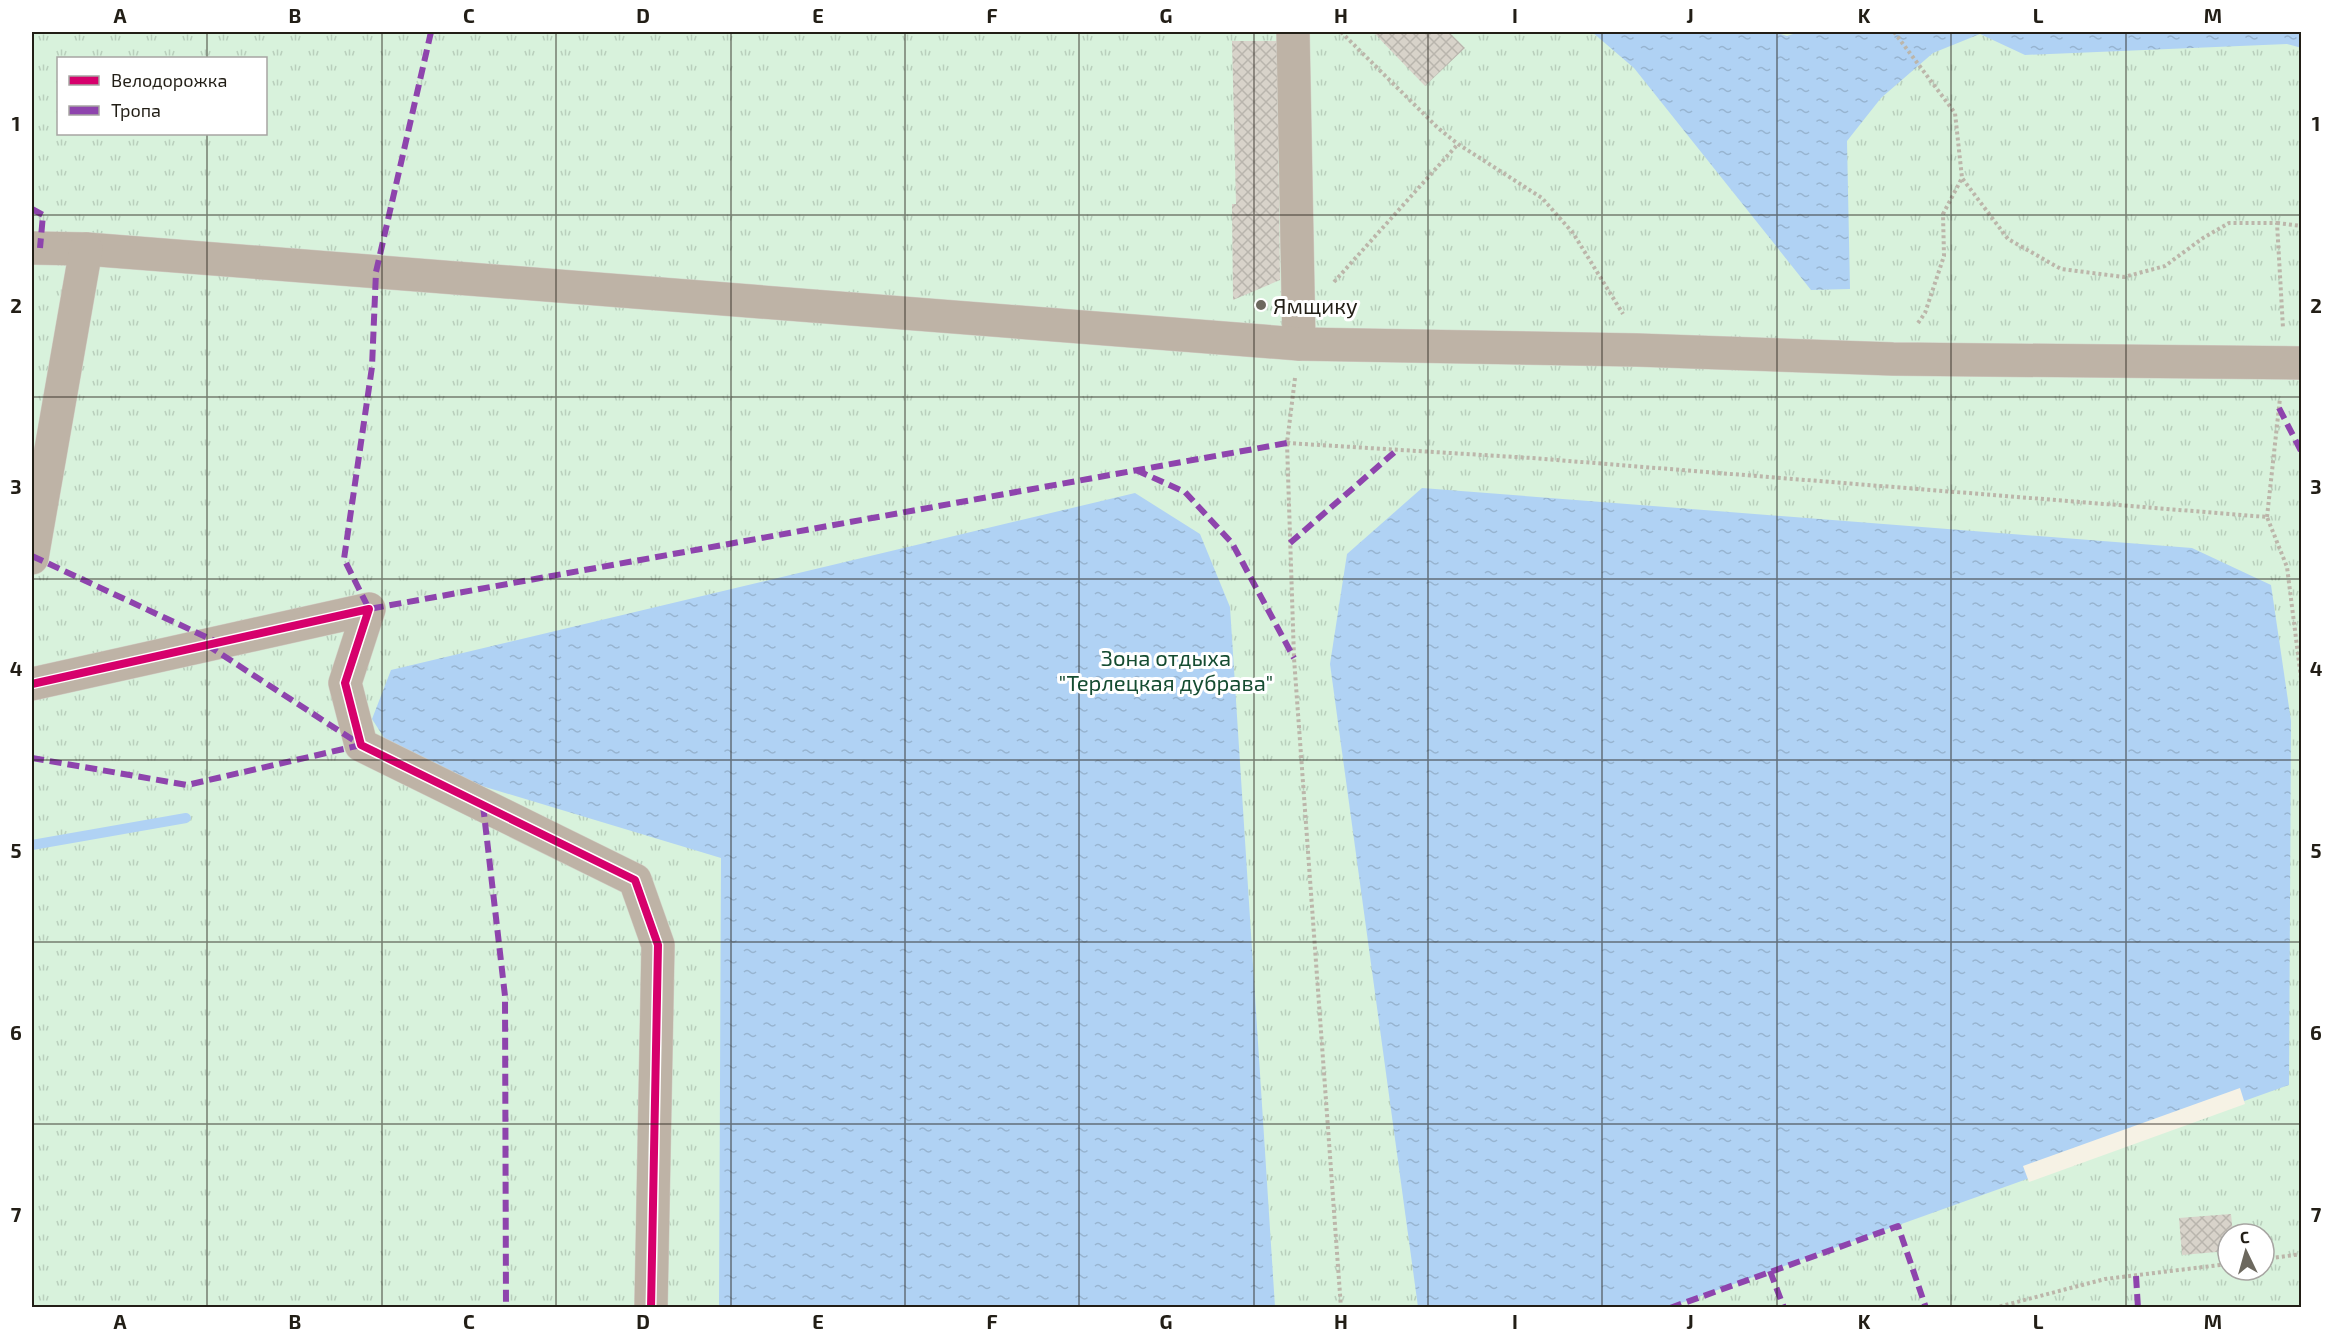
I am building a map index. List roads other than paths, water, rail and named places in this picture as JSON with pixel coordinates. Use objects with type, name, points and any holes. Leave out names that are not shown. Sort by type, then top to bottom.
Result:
[{"type":"street","points":[[1293,32],[1299,333]]},
{"type":"street","points":[[32,248],[86,249],[1299,333],[1645,350],[1893,359],[2294,364]]},
{"type":"street","points":[[32,558],[86,249]]},
{"type":"street","points":[[32,684],[369,609],[345,683],[362,746],[635,880],[658,945],[651,1308]]},
{"type":"water","points":[[1592,32],[1774,32],[1787,36],[1799,32],[2301,32],[2302,48],[2287,44],[2025,55],[1980,34],[1933,53],[1881,98],[1847,141],[1850,289],[1811,290],[1634,68]]},
{"type":"water","points":[[1422,488],[2192,548],[2271,585],[2291,721],[2289,1085],[1670,1307],[1418,1307],[1330,664],[1347,554]]},
{"type":"water","points":[[1135,493],[1200,534],[1230,607],[1275,1307],[719,1307],[721,858],[399,761],[372,719],[391,670]]},
{"type":"waterway","points":[[32,845],[186,818]]},
{"type":"place","name":"Ямщику","points":[[1261,305]]},
{"type":"park label","name":"Зона отдыха \"Терлецкая дубрава\"","points":[[1166,670]]}]
